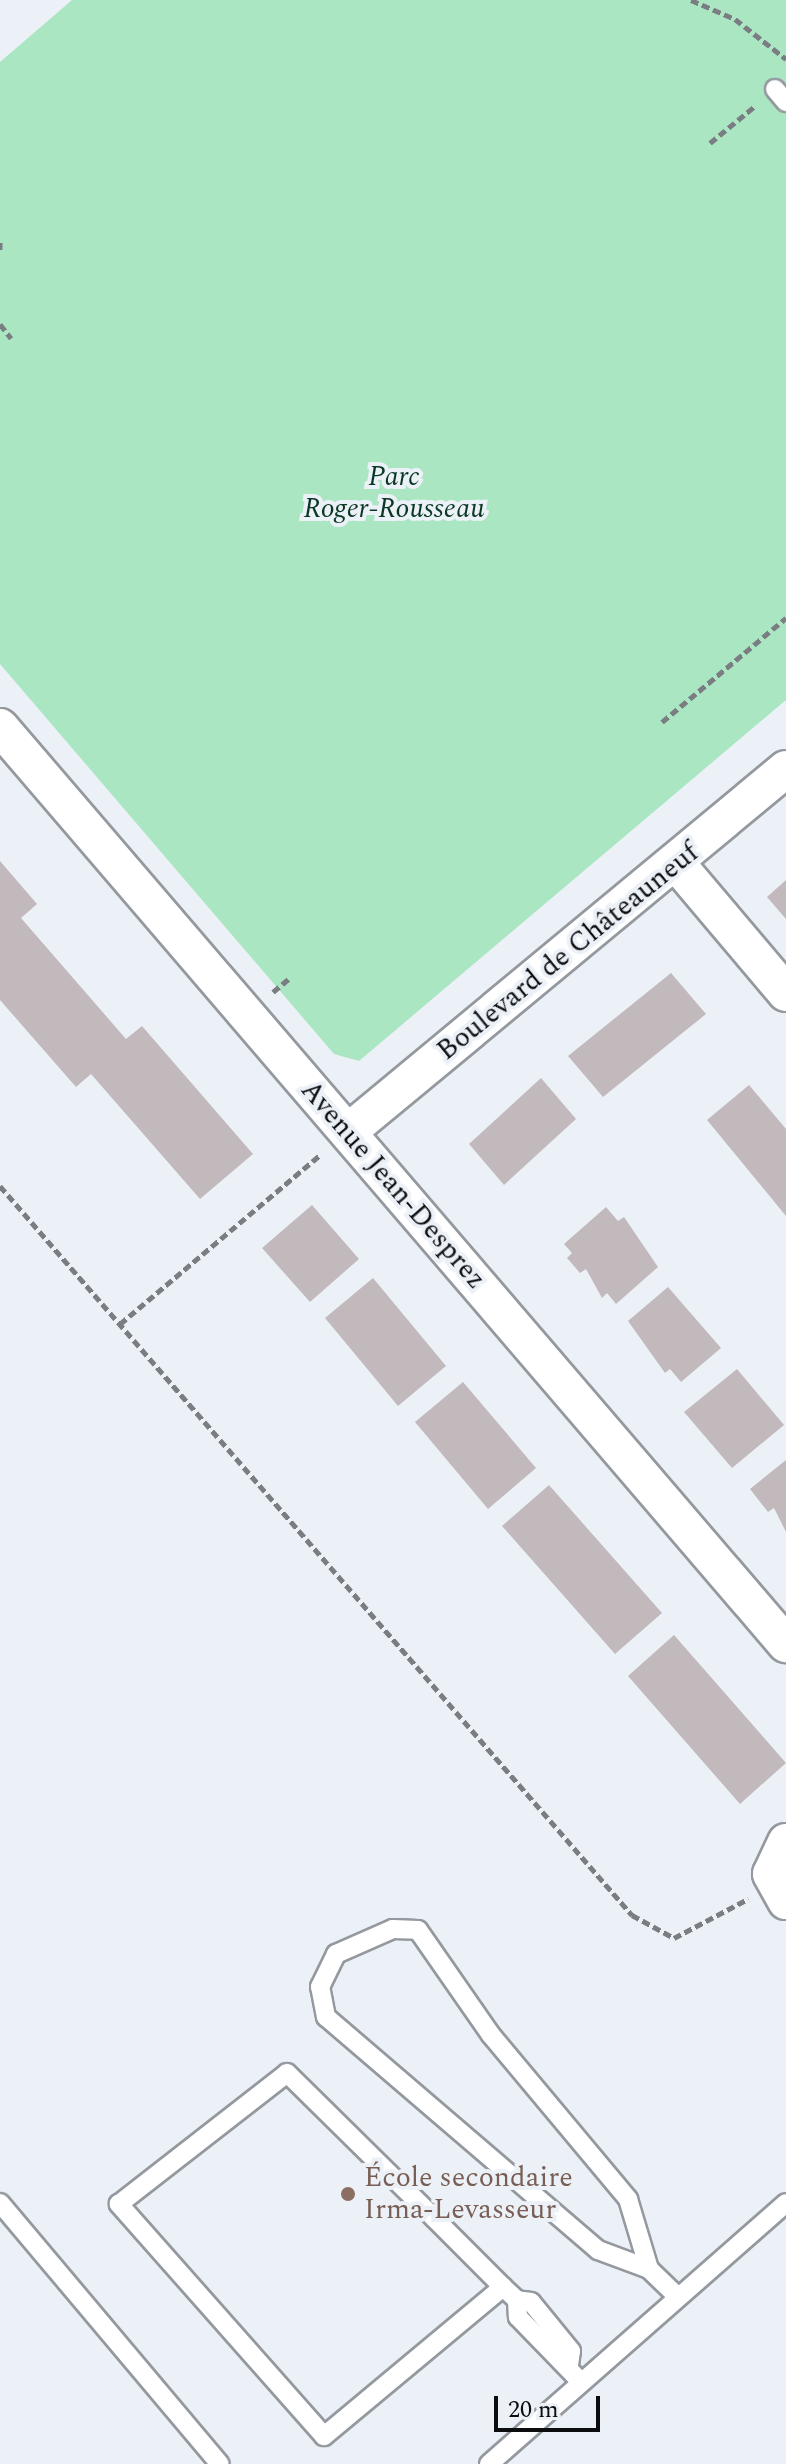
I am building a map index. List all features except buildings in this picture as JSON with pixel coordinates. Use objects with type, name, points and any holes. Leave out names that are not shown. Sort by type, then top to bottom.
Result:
[{"type":"street","name":"Avenue Jean-Desprez","points":[[0,727],[336,1142],[786,1644]]},
{"type":"street","name":"Boulevard de Châteauneuf","points":[[336,1142],[677,864],[786,769]]},
{"type":"street","points":[[677,864],[786,993]]},
{"type":"street","points":[[786,1842],[771,1874],[786,1901]]},
{"type":"lane","points":[[649,2269],[628,2199],[491,2035],[418,1930],[393,1929],[336,1954],[320,1987],[326,2017],[598,2250],[649,2269],[678,2297]]},
{"type":"lane","points":[[503,2287],[324,2436],[119,2204],[287,2073],[503,2287],[517,2300],[531,2302],[571,2351],[569,2365],[581,2382]]},
{"type":"lane","points":[[0,2203],[220,2464]]},
{"type":"lane","points":[[489,2464],[786,2203]]},
{"type":"path","points":[[691,0],[735,19],[786,59]]},
{"type":"path","points":[[710,143],[780,96]]},
{"type":"path","points":[[0,242],[0,251]]},
{"type":"path","points":[[0,324],[11,338]]},
{"type":"path","points":[[662,722],[786,618]]},
{"type":"path","points":[[120,1324],[336,1142]]},
{"type":"path","points":[[0,1186],[645,1928],[687,1936],[741,1903]]},
{"type":"green space","name":"Parc Roger-Rousseau","points":[[72,0],[786,0],[786,700],[359,1061],[334,1054],[0,664],[0,62]]},
{"type":"place","name":"École secondaire Irma-Levasseur","points":[[348,2194]]}]
